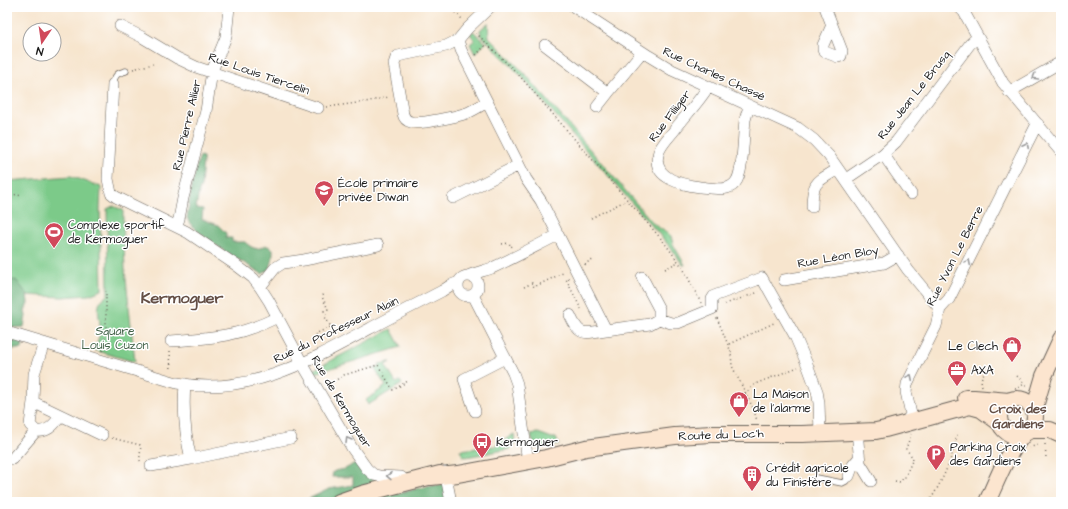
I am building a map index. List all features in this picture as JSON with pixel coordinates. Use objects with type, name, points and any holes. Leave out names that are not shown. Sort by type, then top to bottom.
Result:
[{"type":"main road","points":[[987,502],[1014,447],[1035,422],[1034,411],[1044,376],[1061,339]]},
{"type":"main road","points":[[997,480],[1003,456],[1001,410],[1044,376]]},
{"type":"main road","name":"Route du Loc'h","points":[[339,502],[362,494],[407,483],[527,457],[560,448],[586,448],[675,436],[759,433],[820,433],[882,430],[908,419],[970,398],[1013,400]]},
{"type":"main road","points":[[1013,400],[1027,402],[1034,411],[1061,426]]},
{"type":"main road","name":"Route du Loc'h","points":[[908,419],[970,406],[981,409],[1002,426]]},
{"type":"main road","points":[[1002,426],[1011,434],[1052,431],[1061,435]]},
{"type":"street","name":"Rue Pierre Allier","points":[[176,226],[206,111],[212,71],[226,37],[229,7]]},
{"type":"street","points":[[487,102],[464,114],[422,122],[408,122],[404,117],[398,95],[394,64],[396,58],[403,54],[450,44],[458,40],[460,36],[490,7]]},
{"type":"street","name":"Rue Charles Chassé","points":[[574,7],[672,70],[783,120],[805,133],[821,147],[838,168],[898,255]]},
{"type":"street","points":[[825,7],[832,25]]},
{"type":"street","points":[[963,9],[997,73],[1009,92],[1061,152]]},
{"type":"street","name":"Rue Louis Tiercelin","points":[[120,26],[196,67],[212,71],[318,108]]},
{"type":"street","name":"Rue Jean Le Brusq","points":[[846,179],[883,154],[898,138],[970,44],[978,37]]},
{"type":"street","points":[[458,40],[459,46],[519,165],[528,182],[541,200],[606,330]]},
{"type":"street","points":[[545,45],[608,93]]},
{"type":"street","points":[[597,107],[642,52]]},
{"type":"street","points":[[1009,92],[1061,62]]},
{"type":"street","name":"Rue de Kermoguer","points":[[113,84],[108,179],[110,193],[187,232],[249,275],[260,287],[278,317],[302,363],[349,442],[367,469],[374,475],[401,477],[407,483]]},
{"type":"street","name":"Rue Filiiger","points":[[708,87],[668,138],[658,155],[658,164],[661,172],[674,181],[686,185],[714,188],[725,188],[736,183],[740,174],[745,120],[750,106]]},
{"type":"street","name":"Rue Yvon Le Berre","points":[[908,419],[906,386],[936,326],[940,309],[949,299],[1038,124]]},
{"type":"street","points":[[883,154],[911,194]]},
{"type":"street","points":[[453,198],[519,165]]},
{"type":"street","points":[[812,207],[812,192],[816,184],[838,168]]},
{"type":"street","points":[[466,283],[488,269],[558,235]]},
{"type":"street","points":[[260,287],[275,268],[283,263],[378,245]]},
{"type":"street","points":[[898,255],[933,302],[940,309]]},
{"type":"street","name":"Rue Léon Bloy","points":[[784,280],[884,263],[898,255]]},
{"type":"street","points":[[642,277],[658,310],[659,318]]},
{"type":"street","name":"Rue du Professeur Alain","points":[[7,334],[10,333],[184,384],[222,386],[242,384],[270,376],[302,363],[442,291],[466,283],[464,295],[472,295],[505,358]]},
{"type":"street","points":[[659,318],[678,324],[709,310],[712,298],[714,296],[765,287],[795,336],[807,364],[817,391],[820,433]]},
{"type":"street","points":[[570,315],[576,328],[581,332],[650,324],[659,318]]},
{"type":"street","points":[[171,341],[233,335],[255,328],[278,317]]},
{"type":"street","points":[[44,343],[34,374],[33,402],[30,424],[36,431],[46,431],[60,416]]},
{"type":"street","points":[[474,411],[464,379],[505,358],[513,373],[519,390],[527,457]]},
{"type":"street","points":[[184,384],[186,433],[191,459]]},
{"type":"street","points":[[33,402],[102,435]]},
{"type":"street","points":[[12,459],[36,431]]},
{"type":"street","points":[[857,431],[859,458],[863,469],[871,481]]},
{"type":"street","points":[[151,466],[291,438]]},
{"type":"street","points":[[848,476],[853,465],[859,458]]},
{"type":"street","points":[[440,475],[451,502]]},
{"type":"lane","points":[[113,84],[117,73],[126,70]]},
{"type":"lane","points":[[817,478],[842,483],[846,481],[848,476]]},
{"type":"path","points":[[449,7],[518,74],[663,241],[709,310],[729,344],[732,366],[754,410],[759,433]]},
{"type":"path","points":[[466,60],[472,59],[487,44]]},
{"type":"path","points":[[126,70],[153,64]]},
{"type":"path","name":"Rue Louis Tiercelin","points":[[318,108],[365,102],[398,95]]},
{"type":"path","points":[[7,193],[22,196]]},
{"type":"path","points":[[591,218],[627,200]]},
{"type":"path","points":[[502,244],[510,243],[511,247],[518,243]]},
{"type":"path","points":[[665,269],[678,262]]},
{"type":"path","points":[[524,287],[532,283],[534,287],[574,268]]},
{"type":"path","points":[[709,310],[765,287]]},
{"type":"path","points":[[101,360],[106,326],[106,291]]},
{"type":"path","points":[[315,335],[331,327],[325,317],[326,315],[324,311],[328,309],[322,298],[324,294]]},
{"type":"path","points":[[570,315],[592,303]]},
{"type":"path","points":[[729,344],[785,318]]},
{"type":"path","points":[[170,381],[172,372],[170,349],[171,341]]},
{"type":"path","points":[[745,394],[755,384],[807,364]]},
{"type":"path","points":[[318,389],[344,375],[378,365],[393,390],[408,382]]},
{"type":"path","points":[[981,384],[982,376],[989,369]]},
{"type":"path","points":[[929,502],[942,478],[953,451],[957,434]]},
{"type":"path","points":[[102,435],[138,444],[141,449],[140,462],[151,466]]},
{"type":"path","points":[[895,482],[900,482],[905,477],[910,462],[913,458],[906,450]]},
{"type":"green space","points":[[488,23],[489,37],[526,75],[654,224],[671,236],[673,244],[685,265],[683,265],[671,248],[524,79],[481,35],[480,30]]},
{"type":"green space","points":[[473,31],[486,43],[475,54],[470,44],[475,40],[470,34]]},
{"type":"green space","points":[[200,156],[203,157],[201,186],[196,208],[203,209],[202,219],[218,225],[226,233],[226,238],[232,238],[232,242],[245,242],[254,248],[260,248],[265,245],[273,250],[270,267],[262,274],[232,256],[199,233],[191,225],[187,218],[191,190]]},
{"type":"green space","name":"Complexe sportif de Kermoguer","points":[[71,176],[101,187],[100,209],[102,290],[89,295],[62,297],[7,294],[7,181]]},
{"type":"green space","name":"Square Louis Cuzon","points":[[113,206],[123,210],[125,270],[135,362],[94,350],[100,333],[98,311],[100,302],[108,295],[107,209]]},
{"type":"green space","points":[[16,280],[27,294],[28,303],[25,311],[26,316],[24,327],[7,328],[7,281]]},
{"type":"green space","points":[[391,329],[401,347],[315,373],[313,370]]},
{"type":"green space","points":[[7,337],[19,340],[23,344],[22,349],[9,349],[7,357]]},
{"type":"green space","points":[[390,362],[385,365],[396,383],[400,381],[402,384],[368,405],[366,400],[386,386],[374,368],[380,366],[379,364]]},
{"type":"green space","points":[[538,433],[556,438],[559,445],[545,447],[537,446],[532,440],[531,434]]},
{"type":"green space","points":[[514,434],[515,443],[510,449],[466,457],[463,456],[460,450],[495,446]]},
{"type":"green space","points":[[356,463],[381,484],[394,490],[398,494],[419,488],[444,484],[457,502],[302,502],[329,489],[353,485],[353,477],[332,477],[333,472],[345,469]]},
{"type":"place","name":"École primaire privée Diwan","points":[[324,207]]},
{"type":"place","name":"Complexe sportif de Kermoguer","points":[[54,249]]},
{"type":"place","name":"Le Clech","points":[[1012,363]]},
{"type":"place","name":"AXA","points":[[957,387]]},
{"type":"place","name":"La Maison de l'alarme","points":[[739,418]]},
{"type":"place","name":"Kermoguer","points":[[482,459]]},
{"type":"place","name":"Parking Croix des Gardiens","points":[[936,471]]},
{"type":"place","name":"Crédit agricole du Finistère","points":[[752,492]]},
{"type":"district","name":"Kermoguer","points":[[182,298]]},
{"type":"district","name":"Croix des Gardiens","points":[[1018,416]]}]
